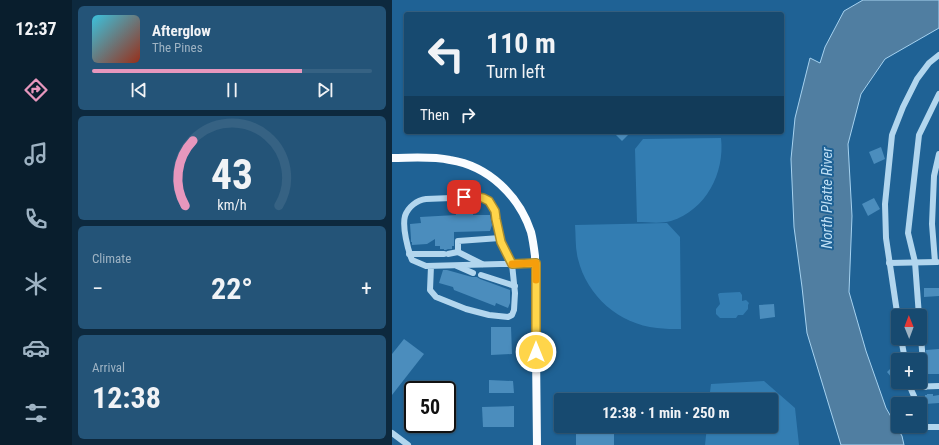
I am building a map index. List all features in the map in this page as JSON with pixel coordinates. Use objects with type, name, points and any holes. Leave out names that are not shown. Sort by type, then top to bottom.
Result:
[{"type":"main road","points":[[392,158],[432,158],[452,160],[476,168],[496,181],[510,194],[520,208],[531,233],[536,263],[537,445]]},
{"type":"street","points":[[897,309],[886,238],[885,204],[892,135],[903,107],[917,79],[929,63],[939,55]]},
{"type":"street","points":[[918,309],[915,262],[908,233],[919,135],[939,94]]},
{"type":"street","points":[[889,263],[937,262],[932,224],[934,176],[939,154]]},
{"type":"street","points":[[431,266],[430,290],[436,297],[466,309],[489,315],[508,317],[512,315],[514,310],[515,286],[512,264],[501,242],[495,211],[489,201],[477,197],[420,200],[415,203],[405,217],[408,250],[412,260],[426,266],[483,264],[512,264],[536,263]]},
{"type":"street","points":[[458,252],[458,241],[500,238]]},
{"type":"street","points":[[409,254],[446,254],[458,252],[483,264]]},
{"type":"street","points":[[454,265],[473,273]]},
{"type":"street","points":[[481,275],[515,286]]},
{"type":"street","points":[[927,387],[939,386]]},
{"type":"street","points":[[927,426],[939,427]]},
{"type":"street","points":[[392,433],[408,445]]},
{"type":"shaded area","points":[[721,138],[720,164],[716,177],[711,188],[694,208],[683,216],[667,222],[637,222],[635,149],[643,139]]},
{"type":"shaded area","points":[[667,223],[680,237],[681,329],[660,328],[630,321],[607,306],[589,285],[582,272],[576,251],[575,225]]},
{"type":"shaded area","points":[[740,292],[742,295],[742,301],[746,300],[749,303],[748,309],[743,315],[738,315],[736,318],[720,318],[716,314],[716,309],[720,304],[718,294]]},
{"type":"shaded area","points":[[764,381],[778,393],[710,393],[711,384]]},
{"type":"shaded area","points":[[778,393],[795,408],[799,445],[705,445],[706,433],[778,433]]},
{"type":"water","name":"North Platte River","points":[[863,0],[939,0],[939,28],[885,59],[861,94],[848,144],[852,216],[849,292],[866,351],[886,408],[891,417],[891,433],[900,433],[904,445],[841,445],[807,333],[794,227],[791,159],[795,118],[810,58],[820,63],[825,47],[844,11]]},
{"type":"building","points":[[615,134],[629,134],[622,141]]},
{"type":"building","points":[[881,147],[885,159],[874,164],[869,152]]},
{"type":"building","points":[[874,198],[880,209],[868,216],[862,204]]},
{"type":"building","points":[[473,213],[473,215],[490,215],[492,225],[490,231],[454,232],[454,246],[452,246],[452,249],[440,249],[440,246],[435,246],[435,239],[427,244],[412,245],[410,224],[421,223],[420,217]]},
{"type":"building","points":[[443,270],[477,277],[510,290],[510,303],[508,308],[496,303],[495,306],[454,290],[453,287],[439,283]]},
{"type":"building","points":[[924,288],[939,288],[939,296],[924,297]]},
{"type":"building","points":[[774,304],[775,317],[760,319],[759,305]]},
{"type":"building","points":[[491,327],[511,327],[512,354],[491,355]]},
{"type":"building","points":[[404,339],[424,354],[392,395],[392,354]]},
{"type":"building","points":[[939,349],[939,374],[928,374],[926,350]]},
{"type":"building","points":[[891,368],[891,377],[887,372]]},
{"type":"building","points":[[489,380],[513,381],[514,393],[489,393]]},
{"type":"building","points":[[925,395],[939,395],[939,403],[927,404],[927,397],[925,397]]},
{"type":"building","points":[[514,406],[514,427],[483,427],[482,407]]},
{"type":"building","points":[[576,433],[614,433],[614,445],[576,445]]},
{"type":"slow traffic","points":[[512,264],[536,263],[536,280]]},
{"type":"route","points":[[464,197],[477,197],[489,201],[495,211],[501,242],[512,264],[536,263],[536,352]]}]
